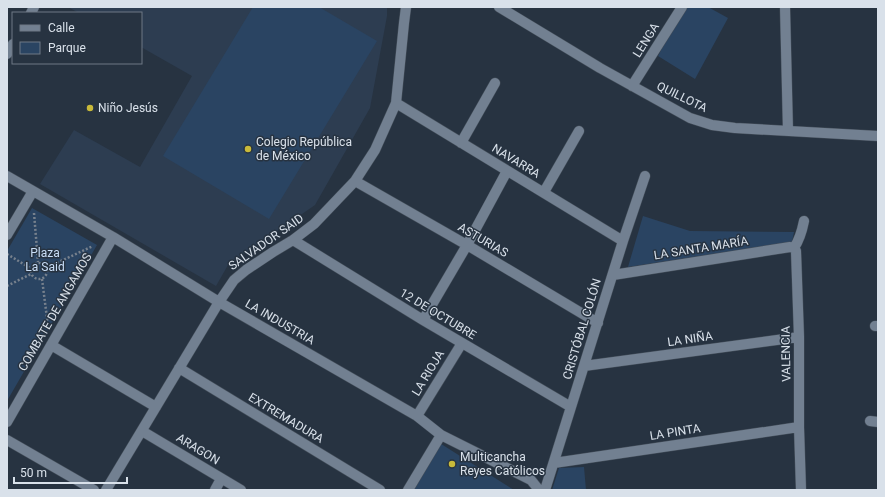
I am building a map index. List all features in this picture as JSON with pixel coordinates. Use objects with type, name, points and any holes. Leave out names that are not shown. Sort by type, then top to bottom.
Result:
[{"type":"street","name":"SALVADOR SAID","points":[[106,490],[219,302],[234,280],[246,270],[293,240],[314,224],[355,181],[375,150],[396,103],[406,7]]},
{"type":"street","name":"QUILLOTA","points":[[499,7],[632,86],[690,118],[712,125],[735,128],[878,136]]},
{"type":"street","name":"LENGA","points":[[632,86],[682,7]]},
{"type":"street","points":[[785,7],[788,131]]},
{"type":"street","points":[[461,143],[495,83]]},
{"type":"street","name":"NAVARRA","points":[[396,103],[623,241]]},
{"type":"street","points":[[544,192],[579,131]]},
{"type":"street","points":[[423,320],[467,245],[507,171]]},
{"type":"street","name":"LA INDUSTRIA","points":[[7,176],[113,237],[219,302],[417,416],[441,434],[531,480],[539,490]]},
{"type":"street","name":"CRISTÓBAL COLÓN","points":[[545,490],[623,241],[645,176]]},
{"type":"street","name":"ASTURIAS","points":[[355,181],[467,245],[598,323]]},
{"type":"street","points":[[7,235],[33,191]]},
{"type":"street","points":[[794,248],[803,231],[804,221]]},
{"type":"street","name":"COMBATE DE ANGAMOS","points":[[7,422],[113,237]]},
{"type":"street","name":"12 DE OCTUBRE","points":[[293,240],[423,320],[571,407]]},
{"type":"street","name":"LA SANTA MARÍA","points":[[613,274],[790,247],[794,248]]},
{"type":"street","name":"VALENCIA","points":[[794,248],[796,251],[799,337],[801,490]]},
{"type":"street","name":"LA NIÑA","points":[[584,366],[799,337]]},
{"type":"street","name":"LA RIOJA","points":[[417,416],[462,343]]},
{"type":"street","points":[[51,345],[156,407]]},
{"type":"street","name":"EXTREMADURA","points":[[180,368],[380,490]]},
{"type":"street","name":"LA PINTA","points":[[554,464],[799,426]]},
{"type":"street","name":"ARAGON","points":[[142,430],[241,490]]},
{"type":"street","points":[[408,490],[441,434]]},
{"type":"street","points":[[7,440],[94,490]]},
{"type":"street","points":[[215,490],[221,479]]},
{"type":"path","points":[[33,191],[38,262]]},
{"type":"path","points":[[46,268],[113,237]]},
{"type":"path","points":[[7,254],[30,268],[31,274],[35,278],[42,278],[47,272],[43,264],[38,262],[33,264],[30,268]]},
{"type":"path","points":[[7,286],[31,274]]},
{"type":"path","points":[[42,278],[51,345]]},
{"type":"shaded area","name":"Colegio República de México","points":[[68,7],[387,7],[387,16],[370,108],[315,205],[228,265],[216,286],[40,184],[74,130],[140,167],[192,76],[142,48],[142,12],[77,12]]},
{"type":"green space","points":[[253,7],[319,7],[377,41],[269,219],[163,156]]},
{"type":"green space","points":[[683,7],[708,7],[728,18],[695,79],[658,56]]},
{"type":"green space","name":"Plaza La Said","points":[[32,208],[97,245],[7,401],[7,251]]},
{"type":"green space","points":[[643,216],[690,231],[794,232],[792,242],[628,267]]},
{"type":"green space","name":"Multicancha Reyes Católicos","points":[[438,442],[514,490],[411,490]]},
{"type":"green space","points":[[584,467],[586,490],[552,490],[559,468]]},
{"type":"place","name":"Niño Jesús","points":[[90,108]]},
{"type":"place","name":"Colegio República de México","points":[[248,149]]},
{"type":"place","name":"Multicancha Reyes Católicos","points":[[452,464]]}]
